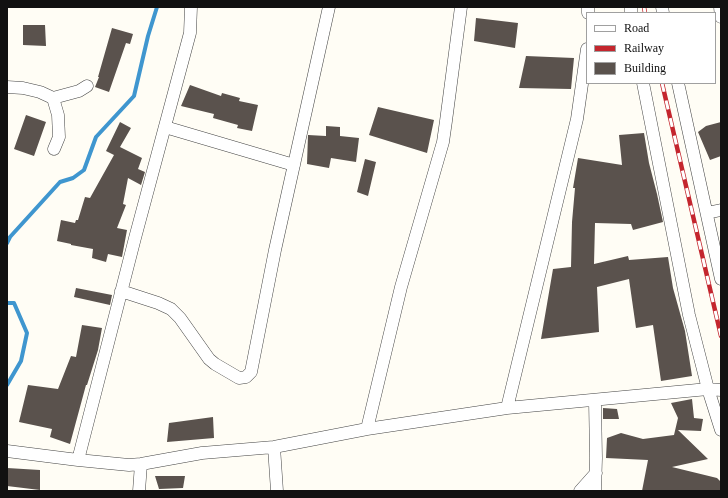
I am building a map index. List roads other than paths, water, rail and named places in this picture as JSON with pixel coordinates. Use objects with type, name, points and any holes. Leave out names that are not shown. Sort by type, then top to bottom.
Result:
[{"type":"street","points":[[78,460],[121,291],[190,33],[191,7]]},
{"type":"street","points":[[121,291],[158,303],[171,309],[180,318],[209,359],[239,378],[246,377],[250,372],[329,7]]},
{"type":"street","points":[[367,429],[401,287],[442,142],[461,7]]},
{"type":"street","points":[[720,7],[721,17]]},
{"type":"street","points":[[507,408],[576,119],[586,55]]},
{"type":"street","points":[[643,84],[689,315],[708,389],[721,430]]},
{"type":"street","points":[[678,84],[721,279]]},
{"type":"street","points":[[7,87],[34,91],[53,98],[79,91],[86,86]]},
{"type":"street","points":[[53,98],[58,114],[59,137],[54,149]]},
{"type":"street","points":[[165,127],[294,165]]},
{"type":"street","points":[[707,213],[721,210]]},
{"type":"street","points":[[7,451],[129,465],[141,464],[202,453],[274,447],[367,429],[507,408],[595,401],[708,389],[721,390]]},
{"type":"street","points":[[595,401],[595,491]]},
{"type":"street","points":[[274,447],[277,491]]},
{"type":"street","points":[[139,491],[141,464]]},
{"type":"street","points":[[580,491],[596,473]]},
{"type":"waterway","points":[[7,243],[10,237],[60,182],[73,178],[84,170],[96,137],[134,96],[148,36],[157,7]]},
{"type":"waterway","points":[[7,303],[14,303],[27,333],[21,361],[7,385]]},
{"type":"railway","points":[[644,7],[645,12]]},
{"type":"railway","points":[[662,84],[721,336]]}]
